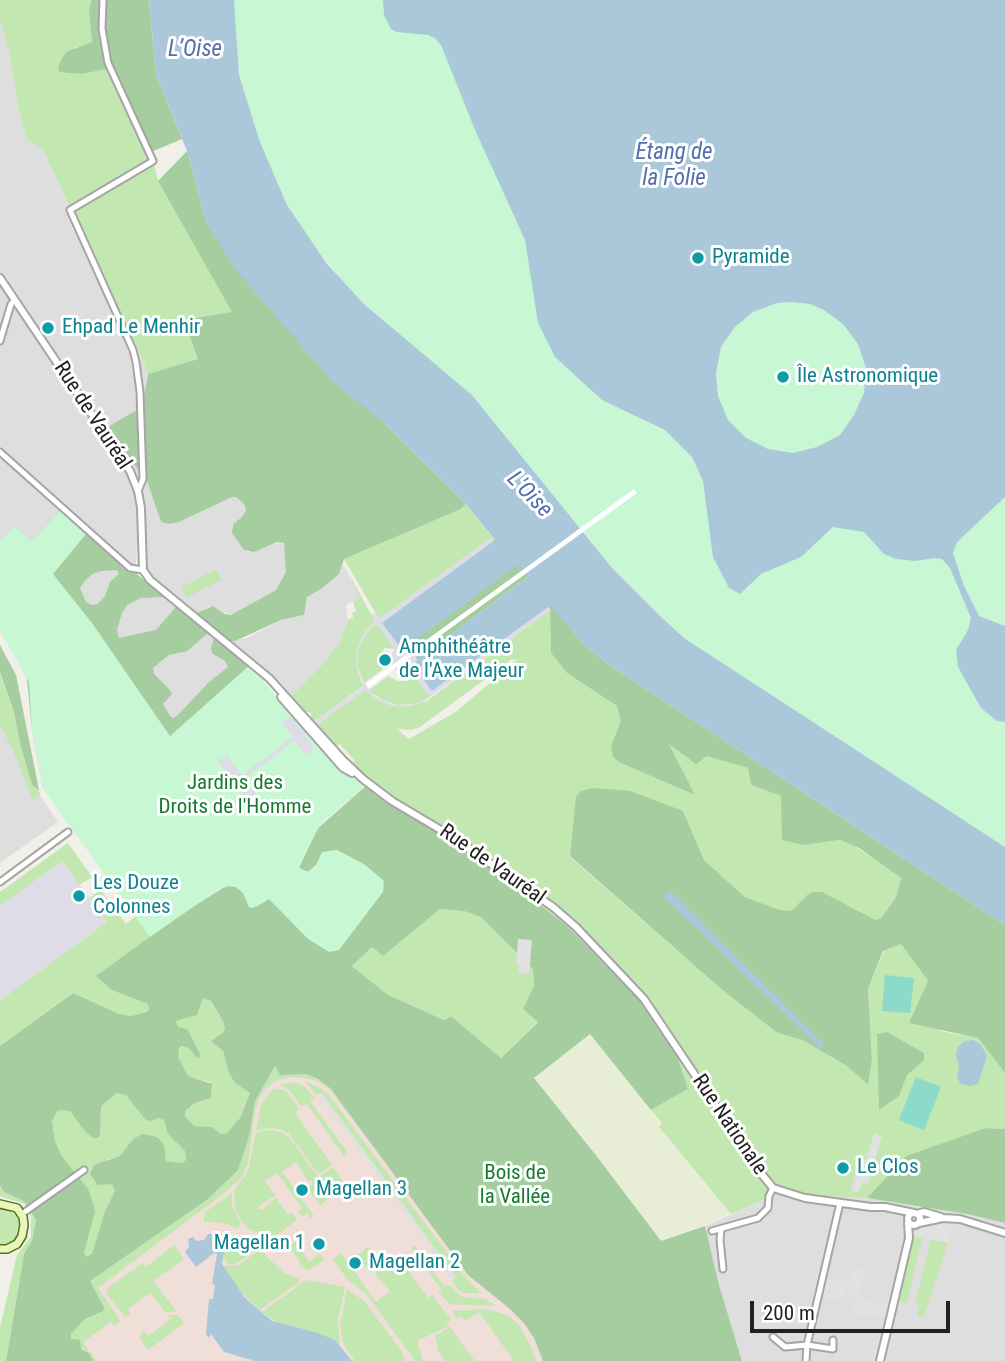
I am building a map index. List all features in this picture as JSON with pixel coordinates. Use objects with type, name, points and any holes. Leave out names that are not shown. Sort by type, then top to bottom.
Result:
[{"type":"main road","points":[[0,1204],[15,1206],[22,1214],[24,1225],[17,1244],[0,1257]]},
{"type":"main road","points":[[0,1249],[9,1248]]},
{"type":"street","points":[[103,0],[102,29],[108,63],[153,161],[70,210],[136,362],[140,392],[143,479],[138,491]]},
{"type":"street","name":"Rue de Vauréal","points":[[0,278],[122,460],[138,491],[143,570],[150,580],[268,678],[363,779],[553,907],[610,963]]},
{"type":"street","points":[[0,341],[10,304],[15,302]]},
{"type":"street","points":[[0,452],[131,568],[143,570]]},
{"type":"street","points":[[0,882],[68,832]]},
{"type":"street","name":"Rue Nationale","points":[[610,963],[644,999],[773,1188],[799,1197],[915,1213],[925,1212],[943,1218],[960,1219],[1005,1233]]},
{"type":"street","points":[[22,1214],[84,1170]]},
{"type":"street","points":[[712,1231],[758,1218],[768,1208],[773,1188]]},
{"type":"street","points":[[806,1361],[807,1345],[840,1203]]},
{"type":"street","points":[[895,1210],[913,1226],[919,1224]]},
{"type":"street","points":[[880,1361],[909,1238],[909,1215],[915,1213],[920,1218],[919,1224],[909,1238]]},
{"type":"street","name":"Rue Nationale","points":[[919,1224],[943,1218]]},
{"type":"street","points":[[721,1229],[723,1269]]},
{"type":"street","points":[[773,1337],[785,1348],[807,1345],[833,1349],[834,1340]]},
{"type":"shaded area","points":[[0,22],[9,50],[18,106],[27,140],[42,148],[148,374],[142,407],[107,428],[147,481],[161,522],[179,522],[236,497],[246,510],[231,529],[244,550],[248,552],[281,542],[286,548],[286,572],[276,590],[231,615],[210,606],[196,613],[148,572],[145,532],[137,533],[138,575],[249,666],[171,737],[31,542],[16,527],[0,541]]},
{"type":"shaded area","points":[[490,539],[493,542],[399,647],[407,647],[414,652],[417,660],[415,667],[432,691],[548,606],[550,610],[422,703],[405,707],[391,706],[377,700],[365,690],[304,734],[314,750],[306,755],[295,741],[244,778],[260,801],[252,800],[252,808],[216,758],[223,760],[226,757],[225,752],[242,775],[293,737],[282,722],[290,717],[302,731],[363,687],[357,670],[356,653],[363,634],[375,622],[371,615],[374,613],[379,619]],"holes":[[[377,624],[395,649],[390,657],[392,667],[400,673],[411,671],[430,697],[410,705],[394,705],[376,697],[362,681],[357,666],[358,651],[365,635]]]},
{"type":"shaded area","points":[[341,562],[361,598],[346,605],[348,620],[339,644],[291,696],[266,671],[227,641],[247,638],[281,620],[304,615],[307,597],[321,589],[341,570]]},
{"type":"shaded area","points":[[0,672],[40,795],[58,822],[0,863]]},
{"type":"shaded area","points":[[62,861],[107,922],[0,1000],[0,906]]},
{"type":"shaded area","points":[[180,915],[527,1315],[551,1361],[6,1361],[36,1220],[24,1201],[0,1186],[0,1046]]},
{"type":"shaded area","points":[[518,939],[532,940],[529,974],[518,973]]},
{"type":"shaded area","points":[[885,975],[914,978],[910,1013],[882,1011]]},
{"type":"shaded area","points":[[916,1077],[941,1087],[924,1130],[899,1120]]},
{"type":"shaded area","points":[[321,1092],[456,1278],[453,1280],[318,1095]]},
{"type":"shaded area","points":[[874,1133],[882,1136],[868,1184],[862,1182],[859,1192],[851,1191],[860,1158],[866,1160]]},
{"type":"shaded area","points":[[777,1194],[867,1198],[1005,1223],[1005,1361],[742,1361],[705,1226]]},
{"type":"shaded area","points":[[929,1223],[953,1223],[948,1243],[914,1236],[920,1228],[929,1227]]},
{"type":"shaded area","points":[[851,1266],[866,1268],[860,1293],[862,1301],[889,1303],[886,1318],[851,1314],[852,1300],[856,1300],[855,1297],[848,1297]]},
{"type":"shaded area","points":[[827,1279],[847,1281],[844,1301],[823,1299]]},
{"type":"green space","points":[[0,0],[91,0],[89,12],[92,42],[73,48],[112,68],[151,152],[158,181],[233,312],[199,359],[148,374],[42,148],[27,140],[18,106],[9,50],[0,22]]},
{"type":"green space","points":[[91,0],[149,0],[156,74],[182,139],[151,152],[112,68],[81,74],[60,72],[58,69],[66,52],[92,42],[89,12]]},
{"type":"green space","points":[[234,0],[1005,0],[1005,847],[684,638],[612,568],[472,395],[393,330],[347,287],[310,240],[287,205],[260,142],[239,75]]},
{"type":"green space","points":[[187,151],[207,224],[384,423],[466,504],[461,509],[344,559],[339,574],[307,597],[304,615],[281,620],[235,641],[227,641],[196,613],[213,606],[231,615],[276,590],[286,572],[284,543],[277,542],[254,552],[244,550],[232,533],[233,524],[246,510],[236,497],[179,522],[161,522],[147,481],[106,428],[142,407],[148,374],[198,359],[184,320],[232,312],[158,181]]},
{"type":"green space","points":[[466,504],[495,541],[490,539],[379,619],[344,559],[461,509]]},
{"type":"green space","points":[[60,511],[119,563],[138,575],[163,597],[141,598],[127,605],[117,629],[119,638],[156,630],[176,607],[208,633],[187,651],[169,655],[153,668],[154,674],[171,691],[172,694],[163,704],[173,718],[228,667],[225,661],[213,654],[211,649],[214,638],[249,666],[171,737],[43,789],[32,730],[27,679],[98,656],[39,548],[0,541],[16,526],[31,541]],"holes":[[[117,570],[119,574],[110,582],[105,596],[98,604],[86,602],[80,588],[92,574]]]},
{"type":"green space","name":"Jardins des Droits de l'Homme","points":[[60,511],[86,534],[53,574],[92,623],[170,736],[249,666],[336,766],[366,786],[321,823],[299,866],[301,870],[308,872],[316,865],[322,852],[337,850],[364,864],[384,881],[383,892],[339,950],[329,952],[308,939],[269,899],[256,907],[249,907],[243,893],[233,885],[219,889],[150,937],[43,789],[32,730],[29,682],[0,631],[0,541],[16,526],[31,541]]},
{"type":"green space","points":[[342,561],[375,622],[363,634],[356,653],[357,670],[363,686],[314,722],[309,717],[312,715],[310,712],[304,712],[291,696],[339,644],[348,620],[353,618],[352,613],[356,611],[353,602],[360,598]]},
{"type":"green space","points":[[518,563],[529,576],[422,655],[414,644],[415,640]]},
{"type":"green space","points":[[216,569],[222,580],[187,597],[181,588]]},
{"type":"green space","points":[[551,604],[583,644],[608,664],[1005,925],[1005,1073],[978,1038],[909,1023],[928,981],[901,944],[883,951],[868,989],[872,1059],[868,1085],[847,1066],[804,1041],[776,1032],[720,988],[570,856],[576,797],[581,791],[592,788],[630,791],[683,811],[704,860],[745,897],[779,910],[791,911],[807,895],[822,892],[875,920],[881,918],[896,897],[901,878],[859,848],[840,840],[803,845],[782,840],[781,796],[751,785],[748,768],[707,756],[696,764],[669,744],[695,795],[619,762],[613,757],[611,746],[621,721],[617,706],[567,673],[551,653],[548,606]]},
{"type":"green space","points":[[550,610],[551,653],[567,673],[617,706],[622,720],[611,746],[694,794],[668,742],[748,768],[751,785],[781,796],[803,845],[840,840],[851,844],[901,877],[896,897],[881,918],[875,920],[807,895],[791,911],[779,911],[745,897],[704,860],[683,811],[570,857],[720,988],[776,1032],[804,1041],[847,1066],[867,1084],[872,1059],[868,989],[884,951],[901,944],[928,981],[940,1031],[978,1038],[1005,1073],[1005,1129],[985,1128],[906,1156],[867,1198],[777,1194],[731,1214],[659,1127],[662,1123],[651,1110],[688,1089],[639,1000],[568,927],[528,895],[425,824],[392,806],[363,783],[366,786],[216,798],[307,732],[345,772],[355,761],[340,744],[336,747],[317,725],[366,689],[377,700],[394,706],[411,706],[427,701]],"holes":[[[518,659],[457,711],[409,739],[397,729],[411,730],[420,727],[511,660]]]},
{"type":"green space","points":[[377,623],[395,649],[384,648],[381,660],[383,669],[364,683],[357,665],[358,651],[365,635]]},
{"type":"green space","points":[[0,645],[16,675],[39,790],[32,785],[14,712],[0,672]]},
{"type":"green space","points":[[411,671],[430,697],[413,704],[398,705],[382,700],[369,690],[388,676],[398,681],[409,681]]},
{"type":"green space","points":[[0,674],[14,712],[32,785],[39,790],[40,795],[33,800],[0,725]]},
{"type":"green space","name":"Bois de la Vallée","points":[[366,786],[528,895],[568,927],[639,1000],[676,1053],[688,1089],[651,1110],[590,1034],[534,1078],[661,1241],[705,1226],[742,1361],[543,1361],[534,1338],[524,1323],[468,1275],[331,1089],[306,1074],[280,1075],[275,1066],[255,1101],[249,1137],[238,1170],[208,1199],[90,1281],[105,1310],[85,1319],[71,1334],[71,1339],[80,1340],[81,1349],[90,1354],[93,1361],[6,1361],[24,1254],[32,1241],[36,1220],[24,1201],[4,1192],[0,1186],[0,1046],[73,993],[119,1014],[131,1016],[147,1012],[148,1004],[112,990],[96,976],[180,915],[226,886],[239,887],[249,907],[269,899],[287,915],[316,865],[308,872],[299,868],[317,829]],"holes":[[[440,909],[464,911],[481,917],[533,969],[534,986],[523,1009],[538,1022],[501,1058],[451,1016],[444,1020],[388,995],[352,966],[372,947],[383,956]],[[203,998],[211,1001],[225,1028],[224,1032],[211,1041],[223,1051],[229,1073],[235,1083],[250,1093],[241,1117],[227,1133],[221,1134],[212,1127],[194,1126],[185,1116],[186,1110],[193,1104],[211,1098],[212,1084],[188,1076],[178,1057],[179,1048],[182,1046],[189,1048],[199,1058],[200,1054],[187,1029],[178,1027],[176,1021],[197,1015]],[[117,1093],[126,1095],[146,1120],[164,1120],[168,1134],[185,1151],[186,1160],[182,1163],[166,1161],[164,1145],[157,1137],[143,1134],[134,1138],[120,1156],[94,1165],[90,1174],[98,1185],[112,1184],[115,1191],[105,1211],[92,1254],[86,1257],[84,1252],[95,1212],[88,1189],[61,1155],[55,1141],[52,1121],[57,1111],[70,1111],[84,1130],[97,1138],[100,1136],[101,1106]]]},
{"type":"green space","points":[[68,843],[92,877],[79,885],[62,862],[0,906],[0,892]]},
{"type":"green space","points":[[107,878],[197,904],[97,976],[112,990],[148,1004],[149,1009],[131,1016],[119,1014],[72,993],[0,1046],[0,1000],[107,922],[89,898],[101,890],[126,924],[135,917]]},
{"type":"green space","points":[[440,909],[464,911],[481,917],[533,969],[534,986],[523,1009],[538,1021],[501,1058],[451,1016],[444,1020],[388,995],[352,966],[372,947],[383,956]]},
{"type":"green space","points":[[203,998],[210,1001],[225,1028],[224,1032],[211,1041],[223,1051],[229,1073],[235,1083],[250,1092],[241,1117],[227,1133],[221,1134],[212,1127],[194,1126],[185,1116],[188,1107],[207,1100],[211,1082],[188,1076],[178,1057],[178,1050],[185,1046],[193,1054],[193,1042],[189,1034],[178,1027],[176,1021],[197,1015]]},
{"type":"green space","points":[[887,1032],[924,1053],[924,1060],[907,1075],[899,1096],[879,1110],[877,1034]]},
{"type":"green space","points":[[590,1034],[662,1123],[659,1128],[731,1214],[661,1242],[587,1143],[534,1078]]},
{"type":"green space","points":[[275,1066],[280,1075],[306,1074],[324,1083],[334,1093],[375,1149],[330,1090],[319,1082],[291,1077],[277,1080],[265,1089],[255,1112],[248,1162],[242,1177],[98,1288],[120,1320],[115,1326],[111,1322],[83,1342],[96,1361],[93,1361],[90,1354],[71,1339],[71,1334],[85,1319],[90,1281],[208,1199],[238,1170],[249,1137],[255,1101]]},
{"type":"green space","points":[[295,1082],[306,1088],[314,1098],[310,1101],[348,1153],[344,1156],[307,1104],[301,1106],[288,1089],[280,1085]]},
{"type":"green space","points":[[306,1082],[329,1095],[466,1278],[481,1293],[463,1293],[457,1288],[452,1281],[456,1277],[322,1093],[316,1095]]},
{"type":"green space","points":[[274,1088],[286,1091],[299,1109],[295,1113],[332,1165],[321,1173],[317,1172],[289,1134],[283,1130],[256,1130],[262,1102]]},
{"type":"green space","points":[[117,1093],[126,1095],[152,1121],[164,1119],[176,1142],[185,1151],[186,1160],[182,1163],[166,1161],[138,1135],[120,1156],[107,1159],[105,1184],[112,1184],[115,1191],[105,1211],[92,1254],[86,1258],[84,1252],[88,1189],[61,1155],[55,1141],[53,1115],[61,1109],[70,1111],[85,1130],[101,1125],[101,1106]]},
{"type":"green space","points":[[985,1128],[1005,1129],[1005,1223],[867,1198],[906,1156]]},
{"type":"green space","points":[[270,1130],[289,1137],[332,1196],[320,1205],[307,1187],[312,1185],[312,1181],[308,1181],[296,1162],[282,1172],[314,1216],[310,1218],[307,1213],[302,1217],[298,1211],[302,1208],[277,1173],[265,1181],[274,1194],[279,1193],[258,1209],[262,1210],[276,1198],[288,1215],[292,1213],[297,1220],[271,1239],[249,1229],[240,1219],[235,1210],[234,1190],[248,1171],[256,1133]]},
{"type":"green space","points":[[333,1167],[343,1181],[335,1187],[338,1192],[333,1195],[321,1175]]},
{"type":"green space","points":[[0,1186],[4,1192],[24,1201],[36,1220],[32,1242],[24,1254],[6,1361],[0,1361],[0,1328],[17,1255],[31,1237],[31,1216],[25,1204],[0,1196]]},
{"type":"green space","points":[[232,1193],[232,1206],[240,1223],[238,1229],[227,1224],[204,1221],[204,1213]]},
{"type":"green space","points":[[5,1207],[15,1212],[20,1222],[17,1237],[12,1243],[5,1245],[0,1244],[0,1208]]},
{"type":"green space","points":[[227,1234],[236,1236],[236,1239],[238,1236],[244,1238],[257,1250],[235,1264],[227,1264],[223,1258]]},
{"type":"green space","points":[[914,1236],[922,1238],[907,1303],[898,1301]]},
{"type":"green space","points":[[931,1239],[948,1243],[924,1317],[917,1316],[919,1306],[915,1304]]},
{"type":"green space","points":[[296,1241],[309,1262],[320,1254],[324,1260],[309,1270],[300,1266],[289,1246]]},
{"type":"green space","points":[[174,1245],[184,1259],[153,1281],[177,1312],[165,1312],[150,1293],[128,1309],[131,1314],[125,1317],[107,1294],[107,1288],[143,1263],[146,1267]]},
{"type":"green space","points":[[414,1245],[444,1286],[450,1285],[462,1297],[485,1299],[497,1306],[449,1304],[411,1248]]},
{"type":"green space","points":[[368,1247],[383,1268],[398,1257],[428,1298],[433,1295],[451,1320],[447,1323],[449,1326],[417,1341],[423,1361],[415,1361],[369,1297],[347,1279],[333,1259],[341,1253],[376,1302],[390,1291],[376,1275],[376,1271],[370,1273],[357,1255]]},
{"type":"green space","points":[[260,1250],[283,1272],[299,1279],[299,1282],[260,1310],[238,1290],[223,1266],[238,1265]]},
{"type":"green space","points":[[306,1280],[345,1287],[338,1319],[340,1344],[315,1332],[279,1324],[262,1312]]},
{"type":"green space","points":[[347,1289],[364,1301],[402,1352],[405,1361],[355,1361],[344,1345],[340,1327]]},
{"type":"green space","points":[[487,1309],[507,1315],[519,1325],[536,1361],[514,1361],[479,1312],[466,1321],[461,1316],[457,1319],[452,1311]]},
{"type":"green space","points":[[167,1315],[178,1315],[184,1323],[148,1350],[139,1337],[144,1331],[148,1336],[170,1320]]},
{"type":"green space","points":[[450,1327],[475,1361],[445,1361],[439,1353],[435,1336]]},
{"type":"water","name":"L’Oise","points":[[149,0],[234,0],[239,75],[260,142],[287,205],[327,264],[365,305],[472,395],[612,568],[684,638],[1005,847],[1005,925],[608,664],[583,644],[551,605],[432,691],[414,667],[417,660],[414,652],[407,647],[400,647],[382,623],[495,540],[466,504],[384,423],[331,380],[236,270],[207,224],[187,151],[156,74]],"holes":[[[518,564],[529,576],[425,654],[421,654],[414,644]]]},
{"type":"water","name":"Étang de la Folie","points":[[383,0],[1005,0],[1005,497],[957,542],[953,553],[964,586],[979,616],[1005,626],[1005,722],[997,721],[981,708],[958,667],[956,650],[968,630],[971,618],[950,568],[942,559],[896,559],[884,554],[864,532],[833,527],[801,557],[761,574],[740,594],[729,588],[713,557],[703,481],[692,457],[665,430],[602,400],[555,357],[538,323],[525,240],[475,130],[441,45],[428,35],[391,29],[384,15]],"holes":[[[777,303],[810,304],[824,310],[843,324],[858,344],[866,368],[864,393],[854,415],[840,435],[817,447],[793,453],[768,449],[746,438],[728,420],[718,396],[716,373],[721,347],[734,328],[753,312]]]},
{"type":"water","points":[[670,890],[824,1044],[820,1048],[663,896]]},
{"type":"water","points":[[973,1040],[981,1045],[987,1056],[978,1084],[970,1086],[961,1084],[957,1078],[959,1067],[956,1054],[964,1041]]},
{"type":"water","points":[[208,1234],[227,1234],[222,1264],[245,1298],[272,1321],[335,1340],[352,1361],[255,1361],[224,1352],[211,1334],[209,1338],[206,1334],[209,1299],[213,1299],[215,1285],[212,1284],[217,1254],[214,1253],[196,1267],[185,1252],[189,1247],[188,1239],[193,1237],[196,1241],[204,1240]]},
{"type":"pier","points":[[634,489],[637,493],[368,688],[366,684]]},
{"type":"place","name":"Pyramide","points":[[698,258]]},
{"type":"place","name":"Ehpad Le Menhir","points":[[48,328]]},
{"type":"place","name":"Île Astronomique","points":[[783,377]]},
{"type":"place","name":"Amphithéâtre de l'Axe Majeur","points":[[385,660]]},
{"type":"place","name":"Les Douze Colonnes","points":[[79,896]]},
{"type":"place","name":"Le Clos","points":[[843,1168]]},
{"type":"place","name":"Magellan 3","points":[[302,1190]]},
{"type":"place","name":"Magellan 1","points":[[319,1244]]},
{"type":"place","name":"Magellan 2","points":[[355,1263]]},
{"type":"water label","name":"L'Oise","points":[[529,495]]}]
